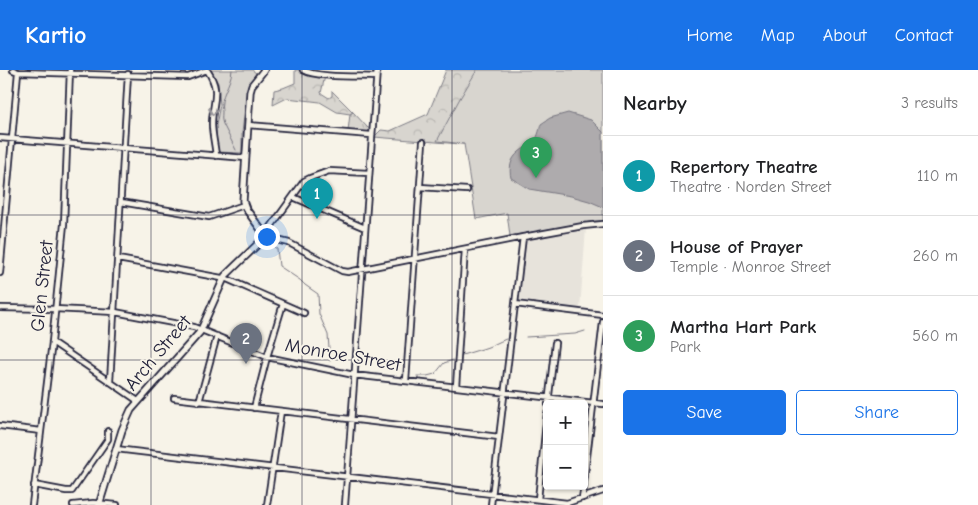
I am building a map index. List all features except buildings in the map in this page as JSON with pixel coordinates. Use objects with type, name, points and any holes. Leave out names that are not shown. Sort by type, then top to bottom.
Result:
[{"type":"main road","points":[[264,70],[250,89],[244,205],[265,235]]},
{"type":"main road","name":"Arch Street","points":[[99,504],[125,421],[132,407],[201,330],[224,278],[265,235]]},
{"type":"street","points":[[0,273],[13,139],[16,71],[70,71],[188,77],[207,70],[213,79],[215,88],[216,98],[212,123],[216,156]]},
{"type":"street","points":[[303,70],[312,73],[376,77]]},
{"type":"street","points":[[345,505],[377,70]]},
{"type":"street","name":"Glen Street","points":[[32,505],[64,224],[70,71]]},
{"type":"street","points":[[110,382],[128,74]]},
{"type":"street","points":[[248,125],[371,134]]},
{"type":"street","points":[[0,138],[246,158]]},
{"type":"street","points":[[406,380],[423,142]]},
{"type":"street","points":[[369,174],[329,171],[304,181],[265,235],[289,244],[342,271],[348,272],[523,237],[603,224]]},
{"type":"street","points":[[420,187],[467,190]]},
{"type":"street","points":[[0,193],[7,193]]},
{"type":"street","points":[[292,197],[365,228]]},
{"type":"street","points":[[121,202],[209,217],[244,205]]},
{"type":"street","points":[[491,505],[523,237]]},
{"type":"street","points":[[456,387],[465,248]]},
{"type":"street","points":[[118,258],[224,278],[304,313]]},
{"type":"street","points":[[254,408],[283,304]]},
{"type":"street","points":[[515,304],[603,315]]},
{"type":"street","name":"Monroe Street","points":[[0,308],[115,312],[201,330],[267,357],[354,375],[603,404]]},
{"type":"street","points":[[588,450],[603,322]]},
{"type":"street","points":[[199,402],[216,336]]},
{"type":"street","points":[[52,342],[138,401]]},
{"type":"street","points":[[548,398],[555,343]]},
{"type":"street","points":[[174,398],[499,437]]},
{"type":"street","points":[[267,505],[281,411]]},
{"type":"street","points":[[0,426],[41,431]]},
{"type":"street","points":[[34,485],[66,492],[72,491],[108,439],[108,431]]},
{"type":"street","points":[[538,499],[544,445]]},
{"type":"street","points":[[116,449],[567,502],[603,491]]},
{"type":"street","points":[[582,498],[583,490]]},
{"type":"street","points":[[73,505],[83,503],[117,505]]},
{"type":"shaded area","points":[[568,113],[591,120],[603,132],[603,207],[571,196],[529,189],[511,178],[510,168],[512,161],[516,155],[535,141],[541,124],[550,118]]},
{"type":"shaded area","points":[[586,228],[580,309],[518,301],[526,240]]},
{"type":"green space","points":[[211,70],[252,70],[256,73],[247,90],[242,133],[242,153],[217,152],[216,125],[220,105],[218,83]]},
{"type":"green space","points":[[295,70],[299,70],[309,76],[325,76],[321,93],[329,98],[332,96],[332,91],[353,112],[350,114],[337,112],[320,102],[287,98],[273,105],[274,90],[295,83]]},
{"type":"green space","points":[[446,70],[500,70],[473,145],[374,137],[381,130],[390,131],[428,114]]},
{"type":"green space","points":[[477,70],[603,70],[603,221],[510,236],[507,213],[476,219],[464,144],[437,141]]},
{"type":"green space","points":[[353,112],[370,128],[369,132],[348,131],[350,114]]},
{"type":"waterway","points":[[232,70],[222,101],[222,119],[236,150]]},
{"type":"waterway","points":[[268,243],[277,249],[279,266],[318,294],[319,314],[328,335],[330,361]]},
{"type":"waterway","points":[[526,337],[575,334],[585,331]]},
{"type":"waterway","points":[[462,355],[506,339]]},
{"type":"waterway","points":[[417,376],[435,374],[444,363],[453,360]]},
{"type":"place","name":"Martha Hart Park","points":[[536,178]]},
{"type":"place","name":"Repertory Theatre","points":[[317,219]]},
{"type":"place","name":"House of Prayer","points":[[246,364]]}]
